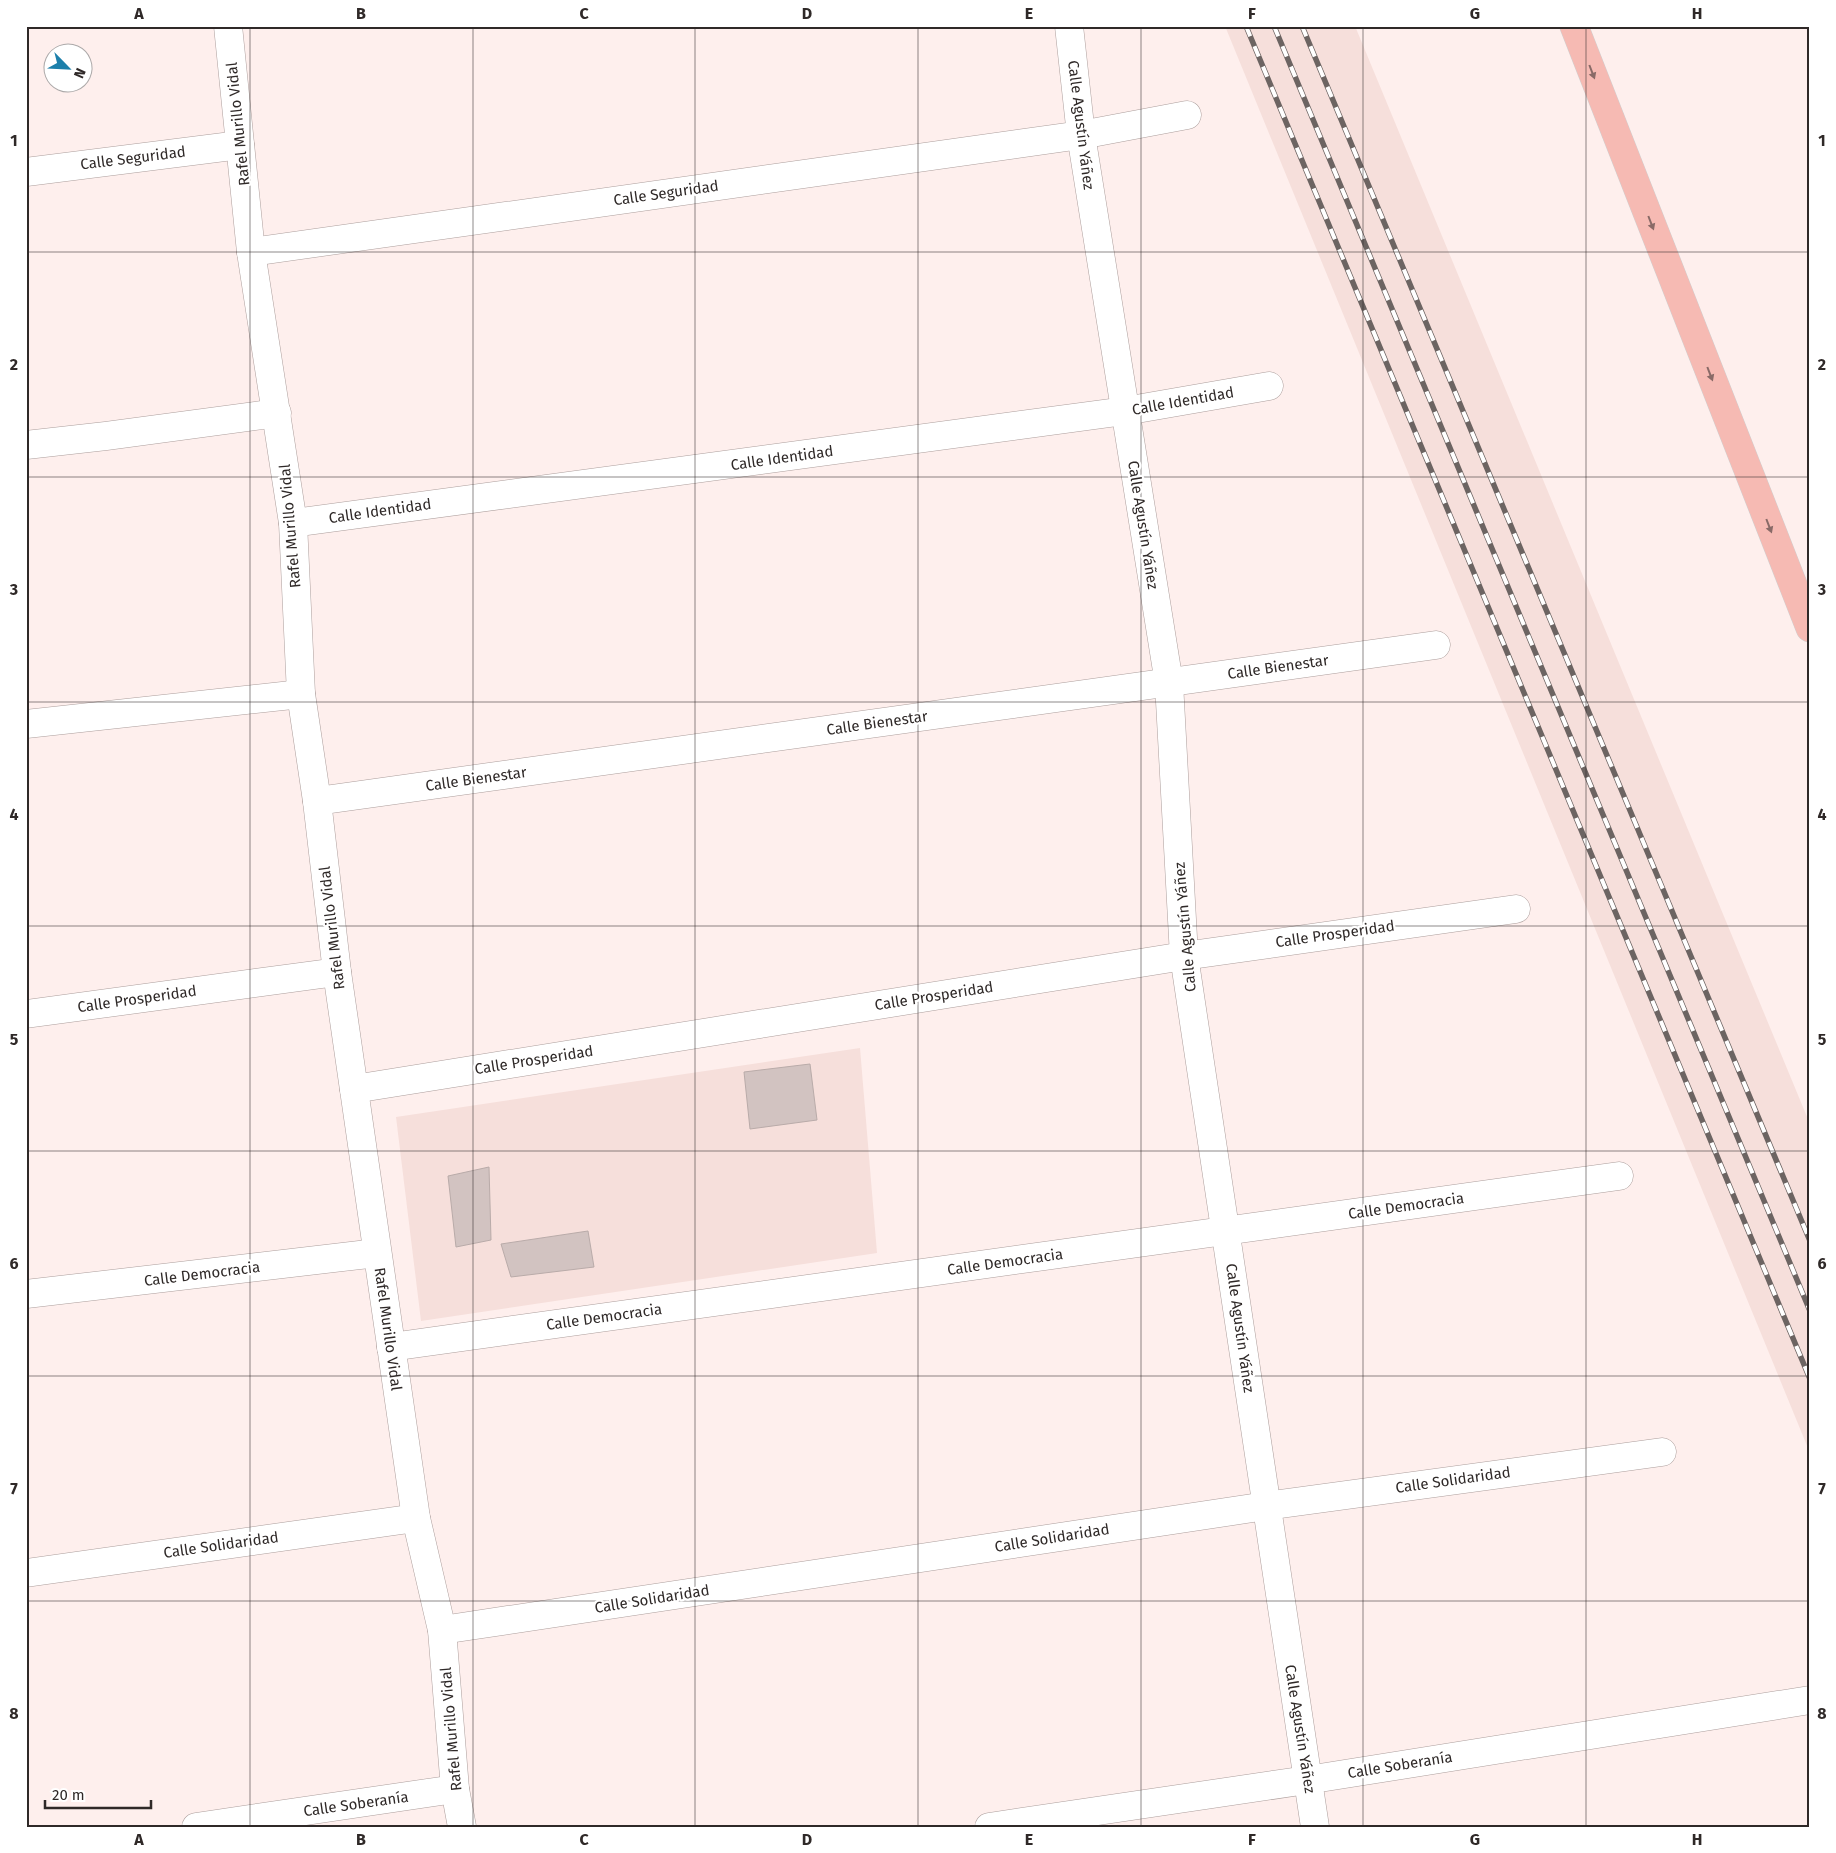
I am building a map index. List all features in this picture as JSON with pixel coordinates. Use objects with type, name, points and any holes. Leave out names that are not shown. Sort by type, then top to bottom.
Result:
[{"type":"main road","points":[[1574,26],[1803,593],[1810,628]]},
{"type":"street","name":"Rafel Murillo Vidal","points":[[228,26],[251,252],[293,523],[302,694],[317,801],[337,972],[416,1518],[442,1630],[455,1790],[462,1827]]},
{"type":"street","name":"Calle Agustín Yáñez","points":[[1069,26],[1080,135],[1169,683],[1184,956],[1314,1827]]},
{"type":"street","name":"Calle Seguridad","points":[[251,252],[1080,135],[1187,115]]},
{"type":"street","name":"Calle Seguridad","points":[[26,172],[240,145]]},
{"type":"street","name":"Calle Identidad","points":[[293,523],[1125,411],[1270,386]]},
{"type":"street","points":[[26,445],[277,413]]},
{"type":"street","name":"Calle Bienestar","points":[[317,801],[1436,645]]},
{"type":"street","points":[[26,724],[302,694]]},
{"type":"street","name":"Calle Prosperidad","points":[[354,1089],[1184,956],[1516,909]]},
{"type":"street","name":"Calle Prosperidad","points":[[26,1014],[337,972]]},
{"type":"street","name":"Calle Democracia","points":[[391,1347],[1619,1176]]},
{"type":"street","name":"Calle Democracia","points":[[26,1294],[377,1253]]},
{"type":"street","name":"Calle Solidaridad","points":[[442,1630],[1266,1506],[1662,1452]]},
{"type":"street","name":"Calle Solidaridad","points":[[26,1573],[416,1518]]},
{"type":"street","name":"Calle Soberanía","points":[[989,1827],[1307,1780],[1810,1700]]},
{"type":"street","name":"Calle Soberanía","points":[[196,1827],[455,1790]]},
{"type":"shaded area","points":[[1225,26],[1355,26],[1810,1124],[1810,1453]]},
{"type":"shaded area","points":[[860,1048],[877,1253],[421,1321],[396,1117]]},
{"type":"building","points":[[810,1064],[817,1120],[750,1129],[744,1072]]},
{"type":"building","points":[[489,1167],[491,1240],[456,1247],[448,1176]]},
{"type":"building","points":[[588,1231],[594,1267],[511,1277],[501,1244]]},
{"type":"railway","points":[[1246,26],[1810,1379]]},
{"type":"railway","points":[[1274,26],[1810,1311]]},
{"type":"railway","points":[[1302,26],[1810,1241]]}]
